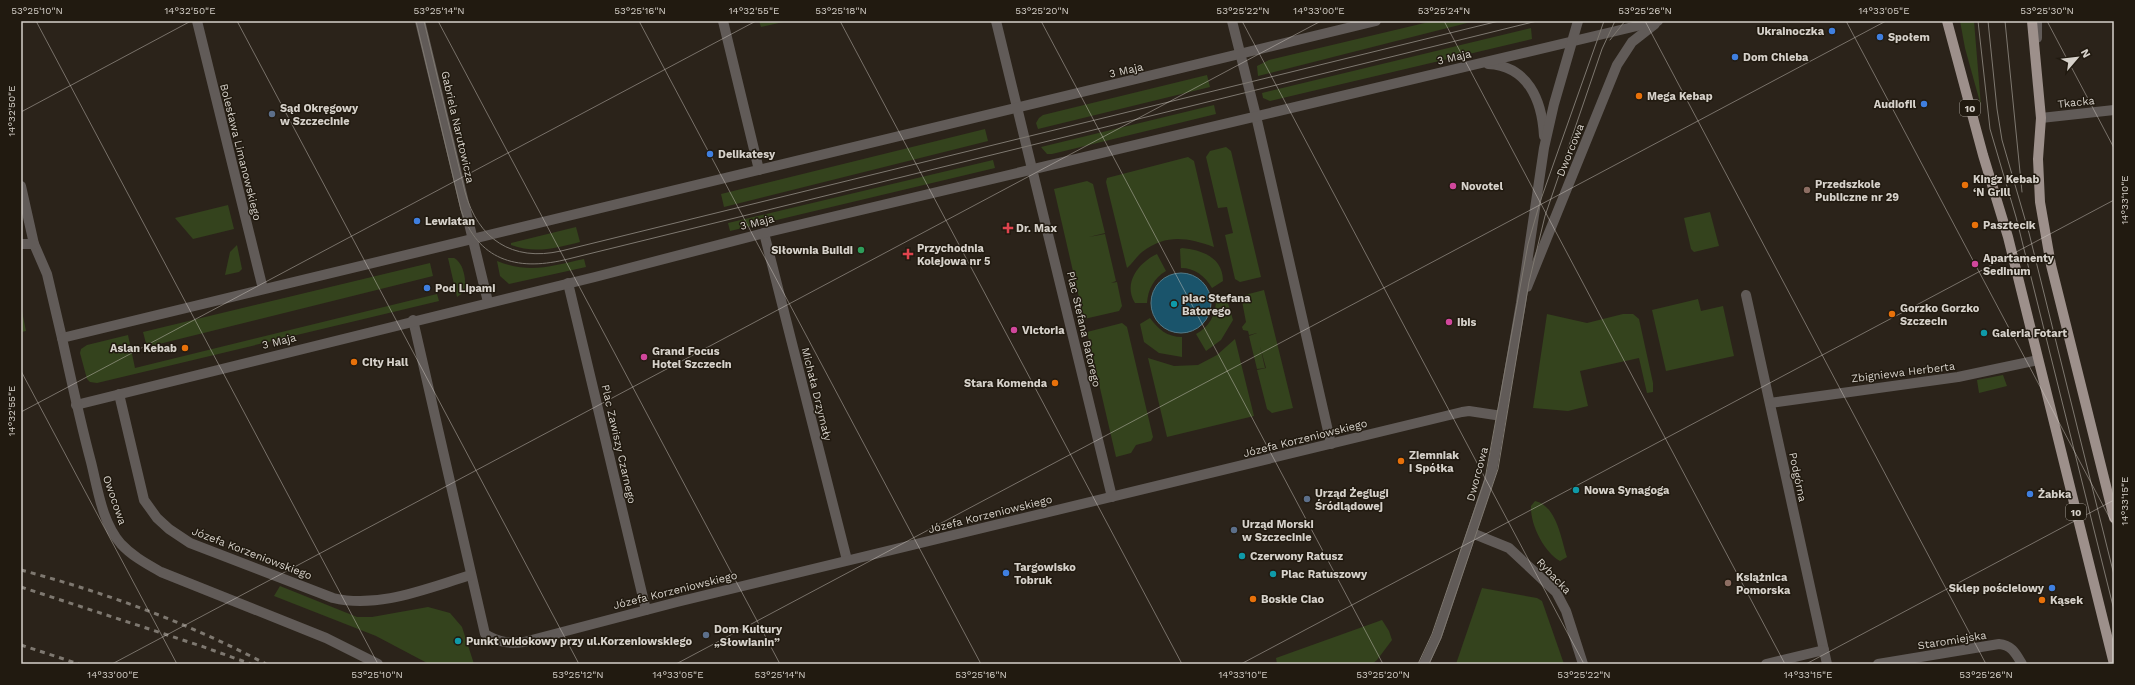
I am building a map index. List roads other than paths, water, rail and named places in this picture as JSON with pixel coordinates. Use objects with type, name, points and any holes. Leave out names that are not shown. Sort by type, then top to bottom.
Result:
[{"type":"main road","name":"10","points":[[1947,21],[1983,155],[2008,237],[2114,664]]},
{"type":"main road","points":[[2032,21],[2041,118],[2038,159],[2040,202],[2051,265],[2114,518]]},
{"type":"street","name":"Bolesława Limanowskiego","points":[[197,21],[263,289]]},
{"type":"street","name":"Gabriela Narutowicza","points":[[420,21],[473,239]]},
{"type":"street","points":[[723,21],[759,170]]},
{"type":"street","points":[[996,21],[1033,168]]},
{"type":"street","points":[[1232,21],[1256,116],[1331,444]]},
{"type":"street","name":"3 Maja","points":[[62,338],[1376,21]]},
{"type":"street","name":"Dworcowa","points":[[1424,664],[1433,645],[1492,471],[1521,303],[1544,148],[1571,41],[1578,21]]},
{"type":"street","name":"3 Maja","points":[[76,405],[764,233],[1658,21]]},
{"type":"street","name":"Dworcowa","points":[[1521,303],[1617,65],[1625,51],[1637,37],[1662,21]]},
{"type":"street","points":[[2036,60],[2037,21]]},
{"type":"street","points":[[1476,64],[1493,64],[1508,68],[1519,74],[1531,86],[1541,113],[1544,148]]},
{"type":"street","name":"Tkacka","points":[[2041,118],[2114,110]]},
{"type":"street","name":"Plac Stefana Batorego","points":[[1033,168],[1112,497]]},
{"type":"street","name":"Owocowa","points":[[21,186],[34,244],[48,274],[76,405],[106,517],[116,537],[130,552],[161,572],[326,638],[378,664]]},
{"type":"street","name":"Michała Drzymały","points":[[764,233],[847,560]]},
{"type":"street","points":[[473,239],[488,302]]},
{"type":"street","points":[[21,244],[34,244]]},
{"type":"street","name":"Plac Zawiszy Czarnego","points":[[568,283],[646,610]]},
{"type":"street","name":"Podgórna","points":[[1746,296],[1827,664]]},
{"type":"street","points":[[413,320],[471,575]]},
{"type":"street","name":"Zbigniewa Herberta","points":[[1770,403],[1958,377],[2038,360]]},
{"type":"street","name":"Józefa Korzeniowskiego","points":[[119,394],[144,500],[157,518],[169,529],[190,543],[333,598],[349,601],[382,600],[471,575],[485,634],[503,642],[517,643],[847,560],[1464,411],[1502,416]]},
{"type":"street","name":"Rybacka","points":[[1472,533],[1509,548],[1556,592],[1566,611],[1584,664]]},
{"type":"street","name":"Staromiejska","points":[[1878,664],[1999,644],[2005,645],[2014,650],[2022,664]]},
{"type":"street","points":[[1766,664],[1824,650]]},
{"type":"water","points":[[1175,273],[1187,273],[1198,278],[1206,286],[1211,297],[1209,315],[1198,328],[1187,333],[1175,333],[1164,328],[1156,320],[1151,309],[1151,297],[1156,286],[1164,278]]},
{"type":"tram line","points":[[416,21],[461,210],[468,227],[488,251],[501,258],[530,264],[564,260],[1537,21]]},
{"type":"tram line","points":[[424,21],[465,192],[471,208],[479,223],[488,234],[500,243],[513,250],[543,254],[561,251],[1499,21]]},
{"type":"tram line","points":[[1418,664],[1432,634],[1485,479],[1528,244],[1540,202],[1604,21]]},
{"type":"tram line","points":[[1429,664],[1441,638],[1498,469],[1529,282],[1545,216],[1602,49],[1615,21]]},
{"type":"tram line","points":[[1610,40],[1625,21]]},
{"type":"tram line","points":[[1978,21],[1990,129],[2016,217],[2114,610]]},
{"type":"tram line","points":[[1988,21],[1997,109],[2002,140],[2029,233],[2114,575]]},
{"type":"tram line","points":[[2005,21],[2022,192]]},
{"type":"railway","points":[[21,570],[85,589],[146,610],[207,635],[266,664]]},
{"type":"railway","points":[[21,587],[251,664]]},
{"type":"railway","points":[[21,645],[79,664]]},
{"type":"place","name":"Ukrainoczka","points":[[1832,31]]},
{"type":"place","name":"Społem","points":[[1880,37]]},
{"type":"place","name":"Dom Chleba","points":[[1735,57]]},
{"type":"place","name":"Mega Kebap","points":[[1639,96]]},
{"type":"place","name":"Audiofil","points":[[1924,104]]},
{"type":"place","name":"Sąd Okręgowy w Szczecinie","points":[[272,114]]},
{"type":"place","name":"Delikatesy","points":[[710,154]]},
{"type":"place","name":"Kingz Kebab ‘N Grill","points":[[1965,185]]},
{"type":"place","name":"Novotel","points":[[1453,186]]},
{"type":"place","name":"Przedszkole Publiczne nr 29","points":[[1807,190]]},
{"type":"place","name":"Lewiatan","points":[[417,221]]},
{"type":"place","name":"Pasztecik","points":[[1975,225]]},
{"type":"place","name":"Dr. Max","points":[[1008,228]]},
{"type":"place","name":"Siłownia Buildi","points":[[861,250]]},
{"type":"place","name":"Przychodnia Kolejowa nr 5","points":[[908,254]]},
{"type":"place","name":"Apartamenty Sedinum","points":[[1975,264]]},
{"type":"place","name":"Pod Lipami","points":[[427,288]]},
{"type":"place","name":"plac Stefana Batorego","points":[[1174,304]]},
{"type":"place","name":"Gorzko Gorzko Szczecin","points":[[1892,314]]},
{"type":"place","name":"Ibis","points":[[1449,322]]},
{"type":"place","name":"Victoria","points":[[1014,330]]},
{"type":"place","name":"Galeria Fotart","points":[[1984,333]]},
{"type":"place","name":"Aslan Kebab","points":[[185,348]]},
{"type":"place","name":"Grand Focus Hotel Szczecin","points":[[644,357]]},
{"type":"place","name":"City Hall","points":[[354,362]]},
{"type":"place","name":"Stara Komenda","points":[[1055,383]]},
{"type":"place","name":"Ziemniak i Spółka","points":[[1401,461]]},
{"type":"place","name":"Nowa Synagoga","points":[[1576,490]]},
{"type":"place","name":"Żabka","points":[[2030,494]]},
{"type":"place","name":"Urząd Żeglugi Śródlądowej","points":[[1307,499]]},
{"type":"place","name":"Urząd Morski w Szczecinie","points":[[1234,530]]},
{"type":"place","name":"Czerwony Ratusz","points":[[1242,556]]},
{"type":"place","name":"Targowisko Tobruk","points":[[1006,573]]},
{"type":"place","name":"Plac Ratuszowy","points":[[1273,574]]},
{"type":"place","name":"Książnica Pomorska","points":[[1728,583]]},
{"type":"place","name":"Sklep pościelowy","points":[[2052,588]]},
{"type":"place","name":"Boskie Ciao","points":[[1253,599]]},
{"type":"place","name":"Kąsek","points":[[2042,600]]},
{"type":"place","name":"Dom Kultury „Słowianin”","points":[[706,635]]},
{"type":"place","name":"Punkt widokowy przy ul.Korzeniowskiego","points":[[458,641]]}]
